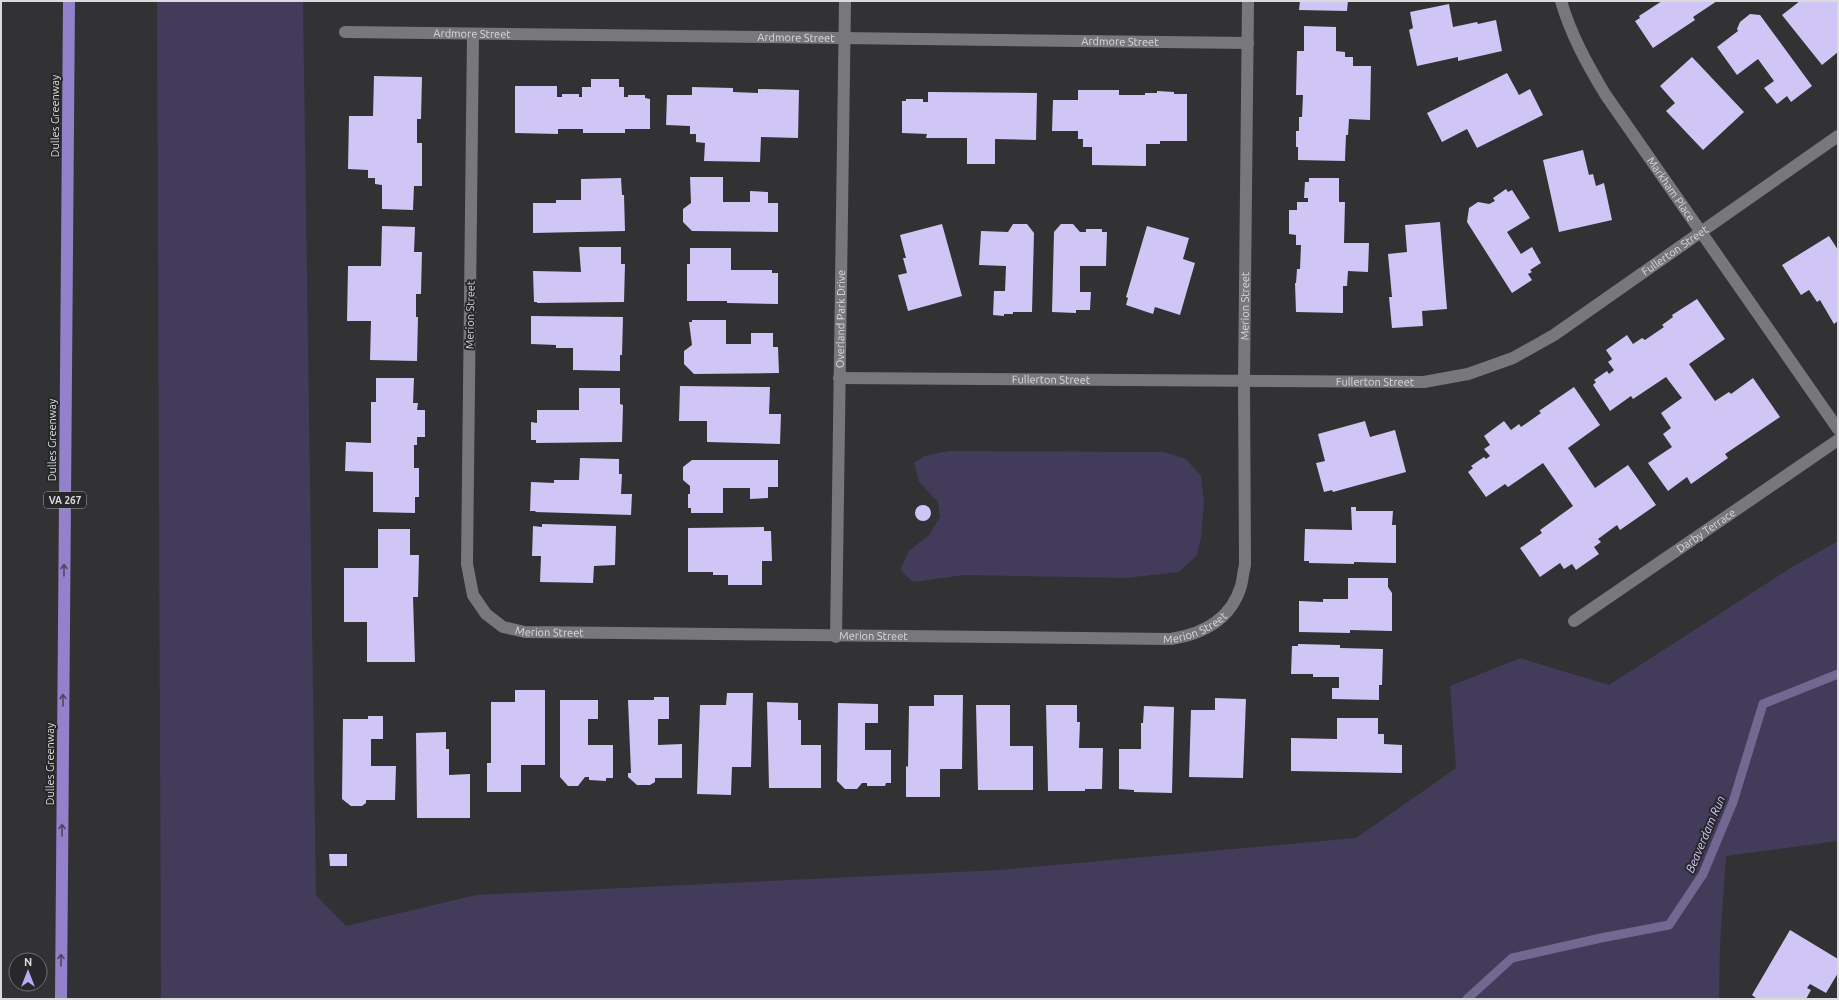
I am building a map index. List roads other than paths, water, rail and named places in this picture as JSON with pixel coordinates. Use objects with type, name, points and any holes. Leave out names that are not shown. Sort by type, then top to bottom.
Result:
[{"type":"highway","name":"Dulles Greenway","points":[[61,999],[69,1]]},
{"type":"street","name":"Overland Park Drive","points":[[836,637],[845,1]]},
{"type":"street","name":"Merion Street","points":[[473,34],[467,564],[473,594],[486,614],[503,627],[525,632],[836,637],[1171,639],[1188,637],[1212,626],[1220,620],[1230,609],[1241,586],[1245,565],[1244,382],[1248,1]]},
{"type":"street","name":"Markham Place","points":[[1561,1],[1580,50],[1601,87],[1838,429]]},
{"type":"street","name":"Ardmore Street","points":[[345,32],[1248,43]]},
{"type":"street","name":"Fullerton Street","points":[[840,378],[1244,382],[1424,382],[1468,374],[1512,358],[1554,335],[1838,136]]},
{"type":"street","name":"Darby Terrace","points":[[1574,622],[1838,440]]},
{"type":"waterway","name":"Beaverdam Run","points":[[1467,999],[1512,958],[1601,938],[1669,925],[1703,874],[1733,802],[1763,704],[1838,674]]}]
